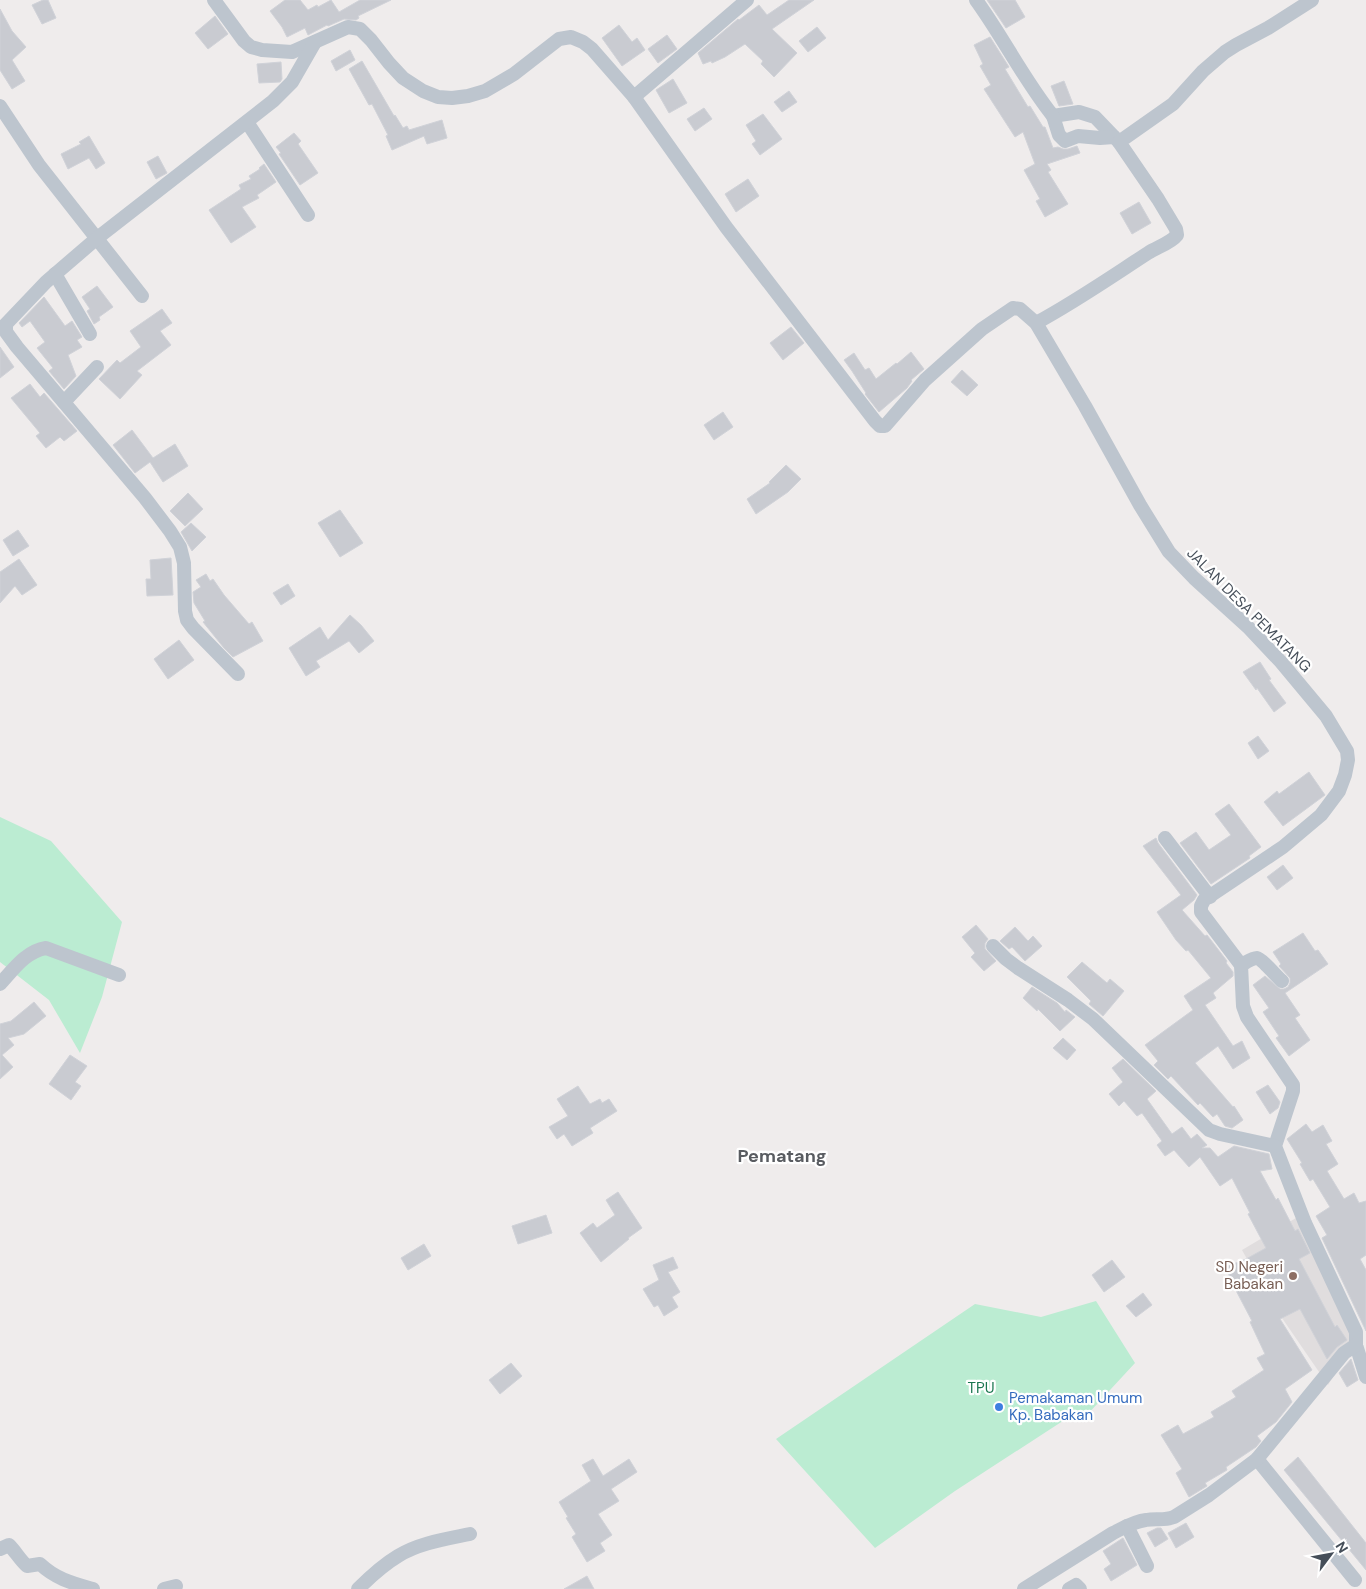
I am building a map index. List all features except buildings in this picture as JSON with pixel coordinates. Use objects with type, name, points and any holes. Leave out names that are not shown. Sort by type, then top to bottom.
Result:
[{"type":"street","points":[[214,0],[238,33],[251,47],[269,51],[292,52],[348,27],[360,29],[403,78],[423,91],[452,98],[484,91],[514,74],[559,39],[571,37],[583,42],[592,49],[634,97],[732,234],[817,347],[880,426],[885,426],[924,380],[982,329],[1013,308],[1020,309],[1036,323],[1177,235],[1176,229],[1158,199],[1116,140],[1095,117],[1079,112],[1053,116]]},
{"type":"street","points":[[634,97],[748,0]]},
{"type":"street","points":[[976,0],[1053,116],[1059,135],[1065,141],[1078,136],[1116,140],[1173,104],[1203,71],[1225,52],[1312,0]]},
{"type":"street","points":[[238,674],[187,620],[185,611],[184,563],[180,547],[170,531],[145,498],[8,336],[6,324],[55,274],[96,239],[273,101],[292,82],[315,42]]},
{"type":"street","points":[[0,106],[39,165],[142,296]]},
{"type":"street","points":[[247,122],[308,215]]},
{"type":"street","points":[[55,274],[90,334]]},
{"type":"street","name":"JALAN DESA PEMATANG","points":[[1036,323],[1169,552],[1281,662],[1326,716],[1347,750],[1348,760],[1342,783],[1321,815],[1283,848],[1210,896]]},
{"type":"street","points":[[64,402],[97,367]]},
{"type":"street","points":[[1165,838],[1210,896],[1204,900],[1201,912],[1241,965],[1243,1006],[1258,1034],[1293,1085],[1293,1091],[1275,1146],[1305,1223],[1359,1334],[1366,1377]]},
{"type":"street","points":[[993,946],[1006,959],[1093,1019],[1209,1130],[1275,1146]]},
{"type":"street","points":[[0,984],[32,952],[46,948],[118,975]]},
{"type":"street","points":[[1241,965],[1256,958],[1260,959],[1282,981]]},
{"type":"street","points":[[1024,1589],[1127,1526],[1147,1519],[1167,1520],[1180,1515],[1257,1459],[1359,1334]]},
{"type":"street","points":[[1257,1459],[1355,1580]]},
{"type":"street","points":[[1127,1526],[1147,1566]]},
{"type":"street","points":[[358,1589],[383,1566],[399,1555],[432,1542],[470,1534]]},
{"type":"street","points":[[0,1549],[9,1545],[27,1566],[40,1564],[63,1580],[93,1589]]},
{"type":"shaded area","name":"SD Negeri Babakan","points":[[1301,1215],[1356,1332],[1340,1366],[1328,1385],[1271,1302],[1242,1250]]},
{"type":"green space","points":[[0,817],[51,841],[122,922],[102,997],[80,1053],[49,1000],[0,962]]},
{"type":"green space","name":"TPU","points":[[1096,1301],[1135,1363],[1086,1416],[1072,1415],[955,1491],[875,1548],[776,1439],[975,1304],[1041,1317]]},
{"type":"place","name":"SD Negeri Babakan","points":[[1293,1276]]},
{"type":"place","name":"Pemakaman Umum Kp. Babakan","points":[[999,1407]]},
{"type":"district","name":"Pematang","points":[[782,1156]]}]
